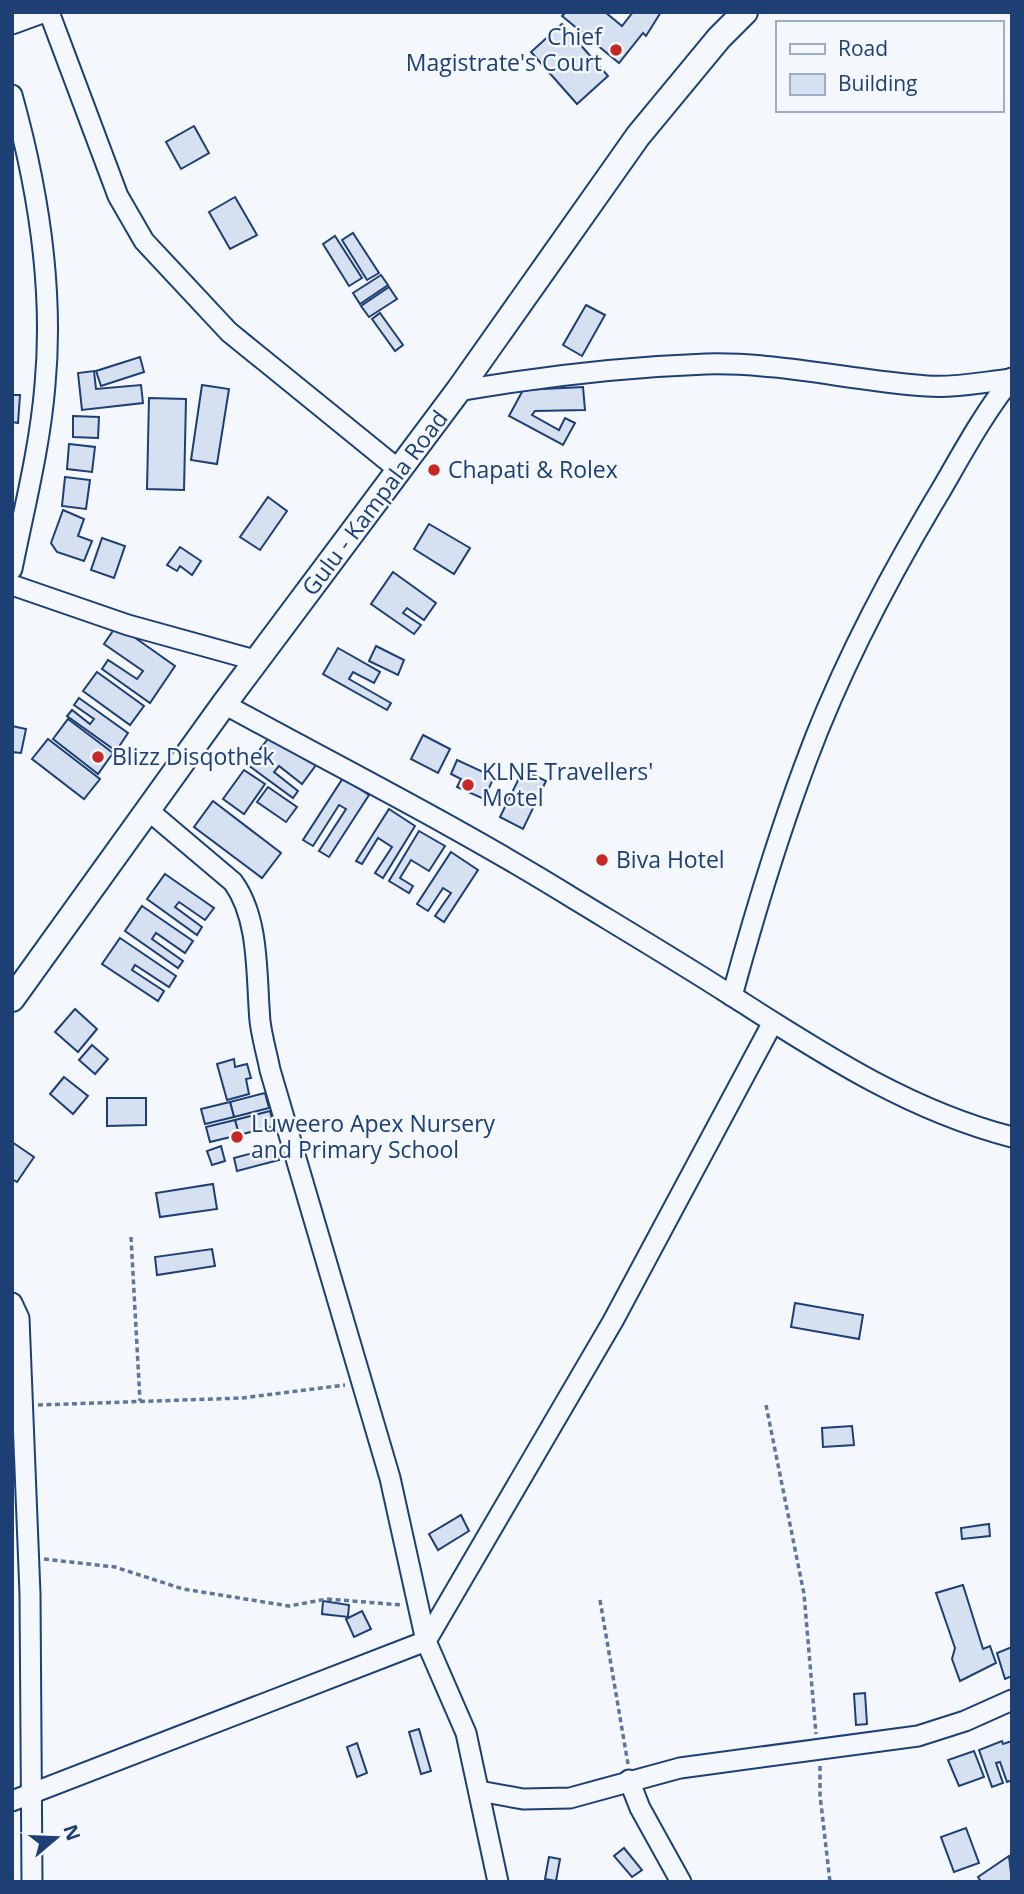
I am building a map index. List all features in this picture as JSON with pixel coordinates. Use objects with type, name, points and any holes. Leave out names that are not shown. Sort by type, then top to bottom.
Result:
[{"type":"main road","name":"Gulu - Kampala Road","points":[[12,999],[224,704],[458,391],[638,136],[719,38],[745,12]]},
{"type":"street","points":[[12,24],[47,12],[118,196],[144,241],[229,332],[399,470]]},
{"type":"street","points":[[12,94],[30,160],[41,232],[46,302],[46,384],[12,569]]},
{"type":"street","points":[[458,391],[529,379],[706,364],[808,370],[927,386],[956,386],[1011,379]]},
{"type":"street","points":[[732,996],[804,767],[839,685],[879,601],[925,516],[995,400],[1011,379]]},
{"type":"street","points":[[12,585],[128,625],[258,661]]},
{"type":"street","points":[[224,704],[544,880],[732,996],[772,1024],[891,1093],[938,1114],[1012,1137]]},
{"type":"street","points":[[149,811],[233,882],[244,897],[251,918],[261,1026],[270,1070],[390,1478],[426,1641],[466,1733],[498,1882]]},
{"type":"street","points":[[21,1797],[426,1641],[613,1321],[772,1024]]},
{"type":"street","points":[[12,1303],[19,1318],[29,1557],[21,1797],[32,1882]]},
{"type":"street","points":[[479,1791],[548,1800],[570,1798],[680,1768],[918,1736],[965,1721],[1012,1700]]},
{"type":"street","points":[[629,1780],[640,1808],[681,1882]]},
{"type":"path","points":[[131,1237],[140,1401]]},
{"type":"path","points":[[22,1405],[242,1398],[361,1382]]},
{"type":"path","points":[[766,1405],[804,1594],[820,1795],[830,1882]]},
{"type":"path","points":[[29,1557],[115,1567],[183,1588],[289,1605],[327,1599],[386,1606],[418,1604]]},
{"type":"path","points":[[600,1600],[627,1746],[629,1780]]},
{"type":"building","name":"Chief Magistrate's Court","points":[[566,12],[605,12],[622,26],[633,12],[661,12],[646,36],[643,33],[619,63],[562,16]]},
{"type":"building","points":[[562,24],[608,76],[577,104],[531,52]]},
{"type":"building","points":[[194,126],[209,153],[181,169],[166,142]]},
{"type":"building","points":[[235,197],[257,235],[230,249],[209,212]]},
{"type":"building","points":[[353,233],[379,273],[367,280],[342,240]]},
{"type":"building","points":[[335,236],[362,278],[349,286],[323,244]]},
{"type":"building","points":[[381,275],[388,285],[360,304],[353,293]]},
{"type":"building","points":[[389,287],[397,299],[369,317],[361,306]]},
{"type":"building","points":[[586,305],[605,315],[582,356],[563,345]]},
{"type":"building","points":[[380,313],[403,345],[395,351],[372,319]]},
{"type":"building","points":[[140,357],[144,372],[101,386],[96,371]]},
{"type":"building","points":[[94,371],[96,389],[141,385],[143,403],[82,410],[78,373]]},
{"type":"building","points":[[202,385],[229,389],[217,464],[191,460]]},
{"type":"building","points":[[583,387],[585,410],[535,411],[532,415],[559,430],[565,418],[575,423],[563,445],[509,416],[523,390]]},
{"type":"building","points":[[12,395],[20,395],[18,423],[12,422]]},
{"type":"building","points":[[149,398],[186,399],[184,490],[147,489]]},
{"type":"building","points":[[73,416],[99,417],[98,438],[73,437]]},
{"type":"building","points":[[69,444],[95,447],[92,472],[67,469]]},
{"type":"building","points":[[65,477],[90,480],[86,509],[62,506]]},
{"type":"building","points":[[268,497],[287,511],[260,550],[240,537]]},
{"type":"building","points":[[63,510],[84,519],[78,536],[92,541],[84,561],[57,552],[51,543]]},
{"type":"building","points":[[429,524],[470,548],[454,574],[414,549]]},
{"type":"building","points":[[102,538],[125,546],[114,578],[91,570]]},
{"type":"building","points":[[180,547],[201,561],[192,575],[180,566],[177,571],[167,565]]},
{"type":"building","points":[[393,572],[436,603],[424,620],[407,608],[403,613],[421,625],[414,634],[371,604]]},
{"type":"building","points":[[117,625],[175,666],[150,703],[102,669],[108,660],[137,679],[143,671],[104,644]]},
{"type":"building","points":[[376,646],[404,660],[398,675],[369,661]]},
{"type":"building","points":[[338,648],[380,672],[374,683],[353,672],[349,679],[391,703],[387,710],[323,674]]},
{"type":"building","points":[[97,672],[144,706],[130,725],[83,691]]},
{"type":"building","points":[[79,698],[128,733],[116,751],[67,716],[72,710],[90,724],[94,719],[74,705]]},
{"type":"building","points":[[68,719],[113,753],[98,774],[53,739]]},
{"type":"building","points":[[12,726],[26,729],[21,753],[12,752]]},
{"type":"building","points":[[423,735],[450,749],[438,773],[411,759]]},
{"type":"building","points":[[276,737],[316,765],[302,784],[279,766],[274,772],[298,791],[293,798],[248,765],[267,740]]},
{"type":"building","points":[[48,739],[100,779],[84,799],[32,759]]},
{"type":"building","points":[[457,760],[494,777],[484,799],[457,787],[461,779],[451,774]]},
{"type":"building","points":[[244,770],[265,784],[244,814],[223,799]]},
{"type":"building","points":[[523,770],[546,781],[523,829],[500,817]]},
{"type":"building","points":[[343,778],[369,795],[329,857],[319,851],[346,809],[339,805],[313,846],[303,840]]},
{"type":"building","points":[[268,787],[297,807],[286,822],[257,802]]},
{"type":"building","points":[[213,801],[281,853],[262,878],[194,827]]},
{"type":"building","points":[[389,809],[415,826],[383,878],[375,873],[392,847],[378,838],[362,864],[356,861]]},
{"type":"building","points":[[419,831],[445,846],[429,871],[411,860],[400,878],[413,886],[409,893],[389,881]]},
{"type":"building","points":[[451,852],[478,870],[444,922],[435,916],[451,893],[443,888],[428,911],[417,904]]},
{"type":"building","points":[[165,874],[214,908],[205,920],[179,902],[175,907],[202,927],[197,935],[147,899]]},
{"type":"building","points":[[142,906],[193,941],[185,953],[156,933],[152,939],[183,961],[178,968],[125,931]]},
{"type":"building","points":[[120,938],[176,976],[169,987],[135,965],[132,970],[164,991],[158,1001],[102,964]]},
{"type":"building","points":[[75,1009],[97,1029],[78,1052],[55,1032]]},
{"type":"building","points":[[92,1045],[108,1059],[95,1074],[79,1060]]},
{"type":"building","points":[[234,1059],[235,1067],[247,1064],[251,1078],[246,1079],[249,1094],[227,1100],[217,1064]]},
{"type":"building","points":[[64,1077],[88,1096],[73,1114],[50,1094]]},
{"type":"building","points":[[265,1093],[269,1108],[234,1117],[230,1102]]},
{"type":"building","points":[[107,1098],[146,1098],[146,1125],[107,1126]]},
{"type":"building","points":[[230,1102],[234,1117],[205,1124],[201,1109]]},
{"type":"building","points":[[270,1111],[274,1126],[239,1135],[235,1120]]},
{"type":"building","points":[[235,1120],[239,1135],[210,1142],[206,1127]]},
{"type":"building","points":[[12,1142],[34,1157],[17,1182],[12,1179]]},
{"type":"building","points":[[221,1146],[225,1161],[212,1165],[207,1151]]},
{"type":"building","points":[[276,1147],[279,1160],[237,1171],[234,1158]]},
{"type":"building","points":[[213,1184],[217,1209],[160,1217],[156,1193]]},
{"type":"building","points":[[212,1249],[215,1266],[157,1275],[155,1257]]},
{"type":"building","points":[[795,1303],[863,1315],[859,1339],[791,1327]]},
{"type":"building","points":[[852,1426],[854,1445],[823,1447],[822,1428]]},
{"type":"building","points":[[461,1515],[469,1531],[438,1550],[429,1534]]},
{"type":"building","points":[[989,1524],[990,1536],[962,1539],[961,1528]]},
{"type":"building","points":[[963,1585],[983,1649],[990,1646],[996,1663],[960,1681],[952,1659],[955,1648],[936,1593]]},
{"type":"building","points":[[323,1601],[349,1605],[348,1617],[322,1614]]},
{"type":"building","points":[[362,1611],[371,1629],[354,1637],[346,1619]]},
{"type":"building","points":[[1012,1647],[1012,1676],[1005,1679],[997,1653]]},
{"type":"building","points":[[865,1693],[867,1724],[856,1725],[854,1694]]},
{"type":"building","points":[[419,1729],[431,1771],[421,1774],[409,1732]]},
{"type":"building","points":[[1002,1741],[1003,1744],[1012,1741],[1012,1780],[1007,1782],[1000,1762],[996,1763],[1003,1783],[992,1787],[979,1750]]},
{"type":"building","points":[[357,1743],[367,1773],[357,1777],[347,1747]]},
{"type":"building","points":[[974,1751],[984,1777],[959,1786],[948,1760]]},
{"type":"building","points":[[966,1828],[979,1863],[954,1872],[941,1837]]},
{"type":"building","points":[[624,1848],[642,1870],[632,1877],[614,1856]]},
{"type":"building","points":[[1009,1856],[1012,1882],[981,1882],[978,1877]]},
{"type":"building","points":[[549,1857],[560,1859],[556,1881],[545,1879]]},
{"type":"place","name":"Chief Magistrate's Court","points":[[616,50]]},
{"type":"place","name":"Chapati & Rolex","points":[[434,470]]},
{"type":"place","name":"Blizz Disqothek","points":[[98,757]]},
{"type":"place","name":"KLNE Travellers' Motel","points":[[468,785]]},
{"type":"place","name":"Biva Hotel","points":[[602,860]]},
{"type":"place","name":"Luweero Apex Nursery and Primary School","points":[[237,1137]]}]
